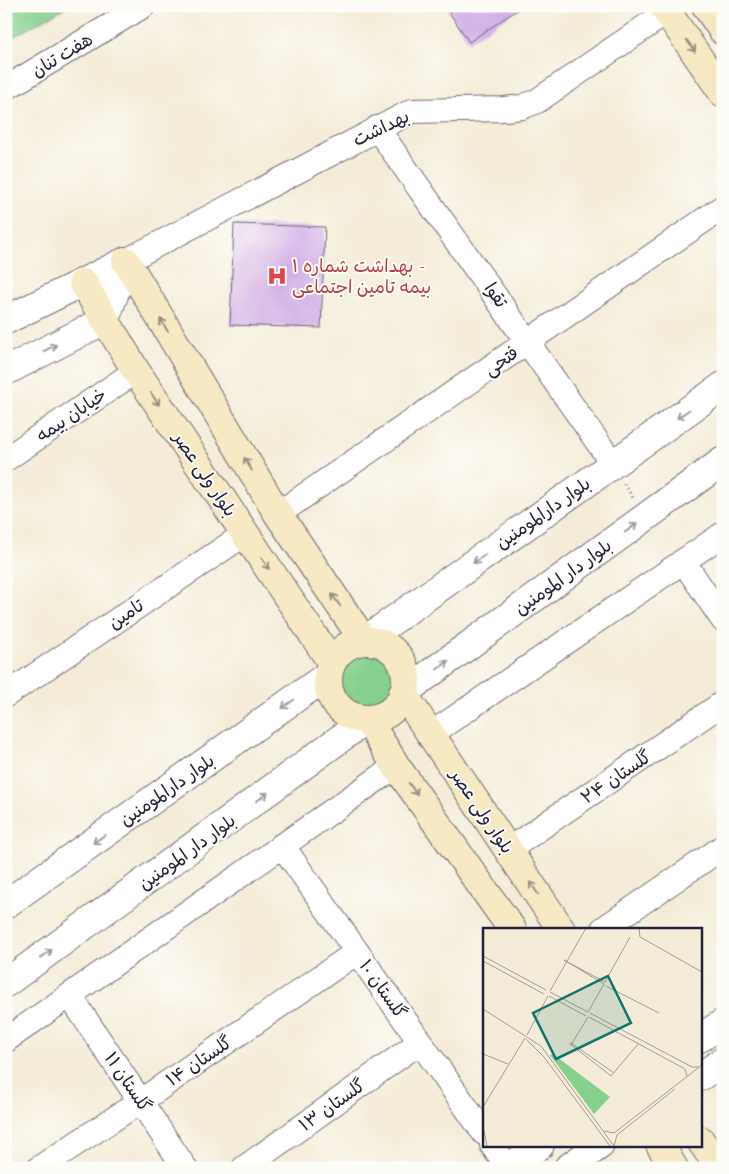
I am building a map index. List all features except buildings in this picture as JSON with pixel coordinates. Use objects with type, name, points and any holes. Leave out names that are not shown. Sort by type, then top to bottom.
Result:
[{"type":"main road","points":[[706,6],[723,31]]},
{"type":"main road","points":[[665,9],[723,93]]},
{"type":"main road","points":[[126,261],[278,514],[364,641]]},
{"type":"main road","name":"بلوار ولی عصر","points":[[83,283],[136,371],[245,534],[330,669]]},
{"type":"main road","points":[[364,641],[377,642],[388,647],[398,656],[404,668],[406,681],[398,704],[389,712],[367,719],[354,717],[342,711],[333,701],[328,689],[330,669],[340,652],[350,644],[364,641]]},
{"type":"main road","name":"بلوار ولی عصر","points":[[403,693],[560,928]]},
{"type":"main road","points":[[367,719],[396,766],[511,928]]},
{"type":"main road","points":[[702,1143],[720,1168]]},
{"type":"main road","points":[[661,1146],[674,1168]]},
{"type":"street","name":"هفت تنان","points":[[6,88],[143,6]]},
{"type":"street","name":"بهداشت","points":[[6,320],[126,261],[412,111],[522,107],[537,101],[665,9]]},
{"type":"street","name":"تقوا","points":[[378,128],[529,341],[613,464]]},
{"type":"street","name":"فتحی","points":[[278,514],[723,207]]},
{"type":"street","points":[[6,370],[105,320],[126,261]]},
{"type":"street","name":"خیابان بیمه","points":[[6,459],[136,371]]},
{"type":"street","name":"بلوار دارالمومنین","points":[[364,641],[723,386]]},
{"type":"street","name":"بلوار دار المومنین","points":[[403,693],[723,461]]},
{"type":"street","name":"تامین","points":[[6,695],[245,534]]},
{"type":"street","points":[[431,734],[723,534]]},
{"type":"street","points":[[683,561],[723,620]]},
{"type":"street","name":"بلوار دارالمومنین","points":[[6,904],[330,669]]},
{"type":"street","name":"گلستان ۲۴","points":[[508,850],[723,703]]},
{"type":"street","name":"بلوار دار المومنین","points":[[6,983],[367,719]]},
{"type":"street","points":[[6,1040],[396,766]]},
{"type":"street","name":"گلستان ۱۰","points":[[282,845],[483,1132]]},
{"type":"street","points":[[603,928],[723,846]]},
{"type":"street","name":"گلستان ۱۴","points":[[39,1168],[141,1101],[357,952]]},
{"type":"street","name":"گلستان ۱۱","points":[[70,996],[185,1168]]},
{"type":"street","points":[[702,1037],[723,1023]]},
{"type":"street","name":"گلستان ۱۳","points":[[244,1168],[420,1042]]},
{"type":"street","points":[[702,1076],[723,1061]]},
{"type":"street","points":[[493,1146],[508,1168],[539,1146]]},
{"type":"street","points":[[568,1168],[599,1146]]},
{"type":"path","points":[[613,464],[644,518]]},
{"type":"green space","points":[[6,6],[68,6],[6,41]]},
{"type":"green space","points":[[367,649],[384,654],[389,658],[393,663],[398,680],[393,697],[389,702],[384,706],[367,711],[350,706],[345,702],[341,697],[336,680],[341,663],[345,658],[350,654]]},
{"type":"place","name":"بهداشت شماره ۱ - بیمه تامین اجتماعی","points":[[277,276]]}]
